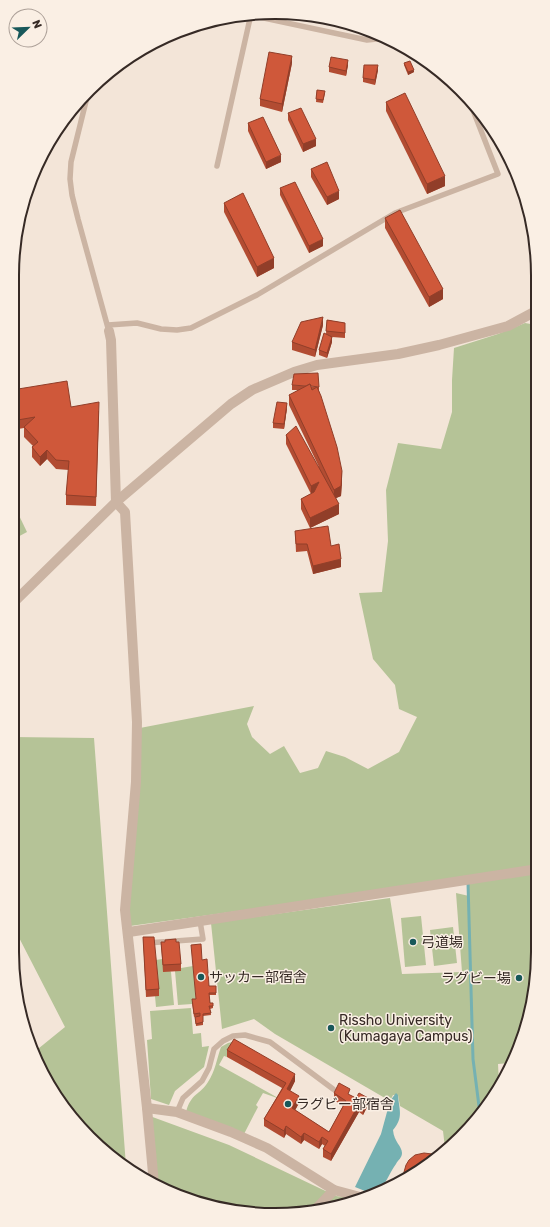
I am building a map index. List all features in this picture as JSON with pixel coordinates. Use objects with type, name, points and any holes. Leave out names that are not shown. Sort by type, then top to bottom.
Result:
[{"type":"street","points":[[19,597],[116,502],[231,404],[252,390],[294,372],[317,366],[398,354],[439,345],[508,326],[531,314]]},
{"type":"street","points":[[109,328],[111,340],[116,502],[125,512],[137,722],[136,782],[125,910],[153,1177]]},
{"type":"street","points":[[128,932],[531,870]]},
{"type":"street","points":[[147,1108],[177,1112],[267,1148],[334,1190],[353,1195]]},
{"type":"street","points":[[321,1204],[334,1190]]},
{"type":"lane","points":[[270,19],[367,40],[375,39]]},
{"type":"lane","points":[[217,166],[249,21]]},
{"type":"lane","points":[[85,103],[71,162],[70,179],[78,219],[109,328],[137,323],[161,329],[177,330],[192,328],[257,295],[395,213],[498,174],[475,116]]},
{"type":"lane","points":[[145,943],[203,939],[200,922]]},
{"type":"lane","points":[[177,1112],[184,1098],[202,1081],[209,1068],[214,1049],[223,1041],[233,1036],[245,1035],[270,1042],[333,1089]]},
{"type":"green space","points":[[525,323],[531,324],[531,866],[275,906],[130,926],[128,908],[140,728],[254,706],[247,724],[252,737],[270,754],[284,746],[300,773],[318,768],[326,751],[345,757],[368,769],[399,752],[417,717],[399,709],[395,685],[373,659],[359,593],[382,592],[388,541],[386,490],[398,443],[441,449],[452,412],[454,348],[498,334]]},
{"type":"green space","points":[[19,515],[27,532],[19,536]]},
{"type":"green space","points":[[19,737],[94,738],[126,1160],[94,1133],[72,1108],[53,1080],[38,1050],[65,1027],[19,938]]},
{"type":"green space","points":[[531,872],[531,952],[529,985],[522,1018],[512,1050],[506,1063],[498,1064],[499,1077],[478,1108],[444,1144],[443,1131],[400,1106],[398,1095],[393,1095],[390,1101],[275,1034],[254,1019],[222,1029],[211,923],[390,898],[402,974],[462,972],[456,893],[469,896],[468,883]]},
{"type":"green space","name":"弓道場","points":[[421,916],[426,965],[405,967],[401,918]]},
{"type":"green space","points":[[453,927],[457,963],[434,966],[430,930]]},
{"type":"green space","points":[[162,959],[171,972],[174,1005],[156,1007],[155,996],[159,995],[156,960]]},
{"type":"green space","points":[[193,966],[196,1001],[192,1002],[192,1004],[178,1005],[175,971],[181,971],[181,968]]},
{"type":"green space","points":[[191,1008],[193,1034],[201,1033],[202,1047],[209,1046],[204,1067],[175,1091],[169,1105],[151,1099],[147,1040],[152,1039],[150,1011]]},
{"type":"green space","points":[[237,1041],[227,1057],[224,1056],[219,1065],[280,1099],[263,1093],[256,1105],[258,1107],[244,1134],[186,1112],[190,1101],[205,1086],[210,1078],[221,1047],[228,1043]]},
{"type":"green space","points":[[147,1115],[229,1145],[336,1196],[346,1198],[308,1206],[275,1208],[242,1206],[209,1199],[177,1189],[153,1177]]},
{"type":"water","points":[[396,1093],[398,1095],[400,1117],[393,1130],[395,1138],[402,1150],[402,1155],[385,1184],[366,1191],[355,1187],[381,1134],[390,1101]]},
{"type":"building","points":[[269,52],[292,56],[282,104],[260,99]]},
{"type":"building","points":[[331,57],[348,60],[346,71],[329,67]]},
{"type":"building","points":[[410,61],[414,70],[408,72],[404,63]]},
{"type":"building","points":[[364,65],[378,65],[375,80],[363,78]]},
{"type":"building","points":[[317,90],[325,91],[323,100],[316,99]]},
{"type":"building","points":[[405,93],[445,176],[427,184],[386,102]]},
{"type":"building","points":[[301,108],[316,139],[303,144],[288,113]]},
{"type":"building","points":[[263,117],[281,155],[266,162],[248,123]]},
{"type":"building","points":[[327,162],[339,191],[327,197],[311,169]]},
{"type":"building","points":[[295,182],[323,239],[309,246],[280,188]]},
{"type":"building","points":[[243,193],[274,258],[257,267],[224,203]]},
{"type":"building","points":[[400,210],[443,289],[429,297],[385,218]]},
{"type":"building","points":[[323,317],[315,350],[292,342],[301,322]]},
{"type":"building","points":[[327,320],[345,323],[345,333],[326,331]]},
{"type":"building","points":[[324,333],[332,337],[327,353],[319,350]]},
{"type":"building","points":[[318,373],[319,387],[311,386],[310,384],[306,386],[292,385],[294,374]]},
{"type":"building","points":[[67,381],[71,407],[99,402],[96,497],[66,495],[69,461],[56,460],[47,450],[40,457],[32,447],[38,442],[24,427],[35,417],[19,420],[19,389]]},
{"type":"building","points":[[310,384],[312,390],[317,387],[321,396],[337,447],[342,471],[341,486],[334,490],[289,395]]},
{"type":"building","points":[[277,402],[287,403],[284,424],[273,423]]},
{"type":"building","points":[[296,426],[339,504],[310,518],[301,499],[314,492],[319,482],[311,486],[286,435]]},
{"type":"building","points":[[328,526],[331,546],[339,544],[341,559],[313,566],[307,544],[296,544],[295,531]]},
{"type":"building","points":[[143,937],[154,937],[159,989],[146,990]]},
{"type":"building","points":[[176,939],[176,942],[179,942],[181,964],[163,965],[161,942]]},
{"type":"building","name":"サッカー部宿舎","points":[[201,944],[202,960],[207,959],[209,986],[216,986],[216,993],[209,993],[210,1003],[213,1003],[213,1006],[209,1006],[211,1013],[203,1014],[203,1022],[196,1024],[195,1017],[200,1016],[200,1013],[194,1014],[192,999],[196,999],[191,945]]},
{"type":"building","name":"ラグビー部宿舎","points":[[234,1039],[295,1074],[287,1089],[299,1096],[292,1108],[329,1132],[346,1101],[334,1093],[339,1083],[350,1089],[348,1094],[356,1098],[359,1093],[368,1098],[363,1107],[359,1104],[331,1154],[323,1149],[328,1141],[322,1137],[319,1142],[304,1133],[301,1137],[286,1126],[284,1131],[264,1119],[286,1083],[227,1050]]},
{"type":"building","points":[[424,1153],[432,1154],[404,1173],[406,1165],[415,1155]]},
{"type":"waterway","points":[[468,883],[473,1059],[479,1107]]},
{"type":"place","name":"弓道場","points":[[413,942]]},
{"type":"place","name":"サッカー部宿舎","points":[[201,977]]},
{"type":"place","name":"ラグビー場","points":[[519,978]]},
{"type":"place","name":"Rissho University (Kumagaya Campus)","points":[[331,1028]]},
{"type":"place","name":"ラグビー部宿舎","points":[[288,1104]]}]
